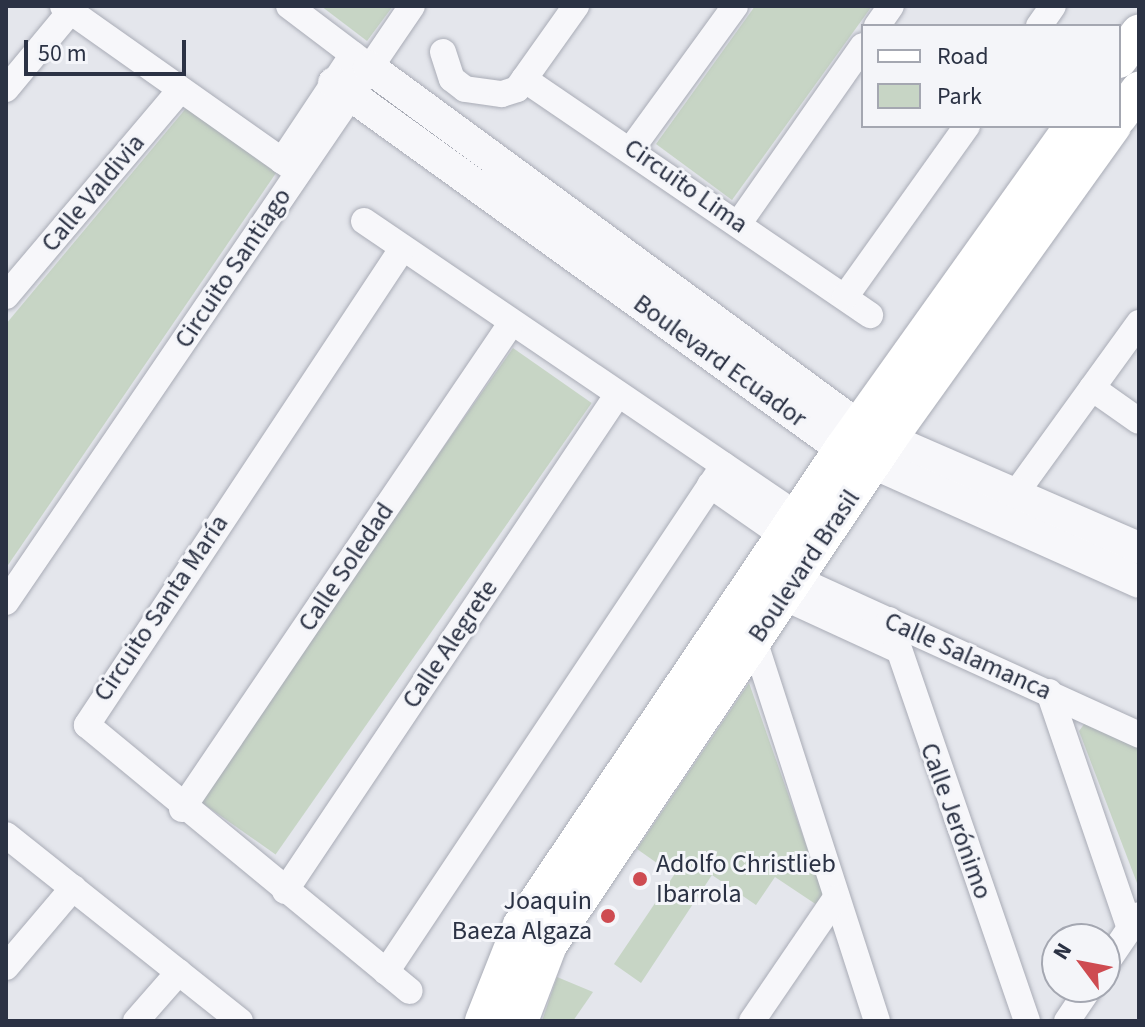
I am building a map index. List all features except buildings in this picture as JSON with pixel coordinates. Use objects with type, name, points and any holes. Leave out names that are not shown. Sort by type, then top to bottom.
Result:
[{"type":"main road","points":[[1121,57],[1139,32]]},
{"type":"main road","points":[[1121,114],[1139,89]]},
{"type":"main road","name":"Boulevard Brasil","points":[[520,1021],[549,945],[789,588],[866,444],[1071,128]]},
{"type":"main road","name":"Boulevard Brasil","points":[[483,1021],[521,925],[790,526],[866,444],[1111,128]]},
{"type":"street","points":[[289,6],[361,61]]},
{"type":"street","points":[[290,167],[361,61],[412,6]]},
{"type":"street","points":[[443,52],[452,79],[465,89],[502,94],[524,79],[576,6]]},
{"type":"street","points":[[632,148],[735,6]]},
{"type":"street","points":[[878,24],[891,6]]},
{"type":"street","points":[[1040,24],[1053,6]]},
{"type":"street","points":[[6,89],[66,9]]},
{"type":"street","name":"Circuito Santiago","points":[[6,602],[290,167],[66,9]]},
{"type":"street","points":[[739,223],[861,49]]},
{"type":"street","name":"Boulevard Ecuador","points":[[361,61],[866,444],[1016,493],[1139,548]]},
{"type":"street","name":"Circuito Lima","points":[[524,79],[632,148],[870,315]]},
{"type":"street","name":"Boulevard Ecuador","points":[[342,89],[866,444],[1139,582]]},
{"type":"street","name":"Calle Valdivia","points":[[6,296],[180,90]]},
{"type":"street","points":[[845,297],[966,128]]},
{"type":"street","points":[[364,221],[616,397],[717,475],[790,526]]},
{"type":"street","name":"Circuito Santa María","points":[[402,249],[91,713],[95,736],[410,991]]},
{"type":"street","points":[[1016,493],[1139,323]]},
{"type":"street","name":"Calle Soledad","points":[[182,809],[510,325]]},
{"type":"street","points":[[1092,388],[1139,421]]},
{"type":"street","name":"Calle Alegrete","points":[[285,891],[616,397]]},
{"type":"street","points":[[386,972],[717,475]]},
{"type":"street","name":"Calle Salamanca","points":[[789,588],[889,620],[1139,735]]},
{"type":"street","name":"Calle Salamanca","points":[[789,588],[894,648]]},
{"type":"street","name":"Calle Jerónimo","points":[[889,620],[894,648],[1027,1021]]},
{"type":"street","points":[[754,640],[877,1021]]},
{"type":"street","points":[[1049,692],[1135,921],[1121,942]]},
{"type":"street","points":[[6,835],[240,1021]]},
{"type":"street","points":[[6,967],[73,888]]},
{"type":"street","points":[[752,1021],[836,898]]},
{"type":"street","points":[[136,1021],[179,972]]},
{"type":"street","points":[[1067,1021],[1079,1003]]},
{"type":"green space","points":[[321,6],[393,6],[367,41]]},
{"type":"green space","points":[[755,6],[872,6],[732,200],[656,144]]},
{"type":"green space","points":[[187,107],[276,173],[6,568],[6,324]]},
{"type":"green space","points":[[513,348],[592,403],[276,854],[197,799]]},
{"type":"green space","points":[[749,683],[824,896],[817,905],[775,877],[756,905],[712,875],[641,983],[614,964],[674,875],[637,849]]},
{"type":"green space","points":[[1085,723],[1139,747],[1137,883],[1079,731]]},
{"type":"green space","points":[[557,977],[593,992],[573,1021],[542,1021]]},
{"type":"place","name":"Adolfo Christlieb Ibarrola","points":[[640,879]]},
{"type":"place","name":"Joaquin Baeza Algaza","points":[[608,916]]}]
